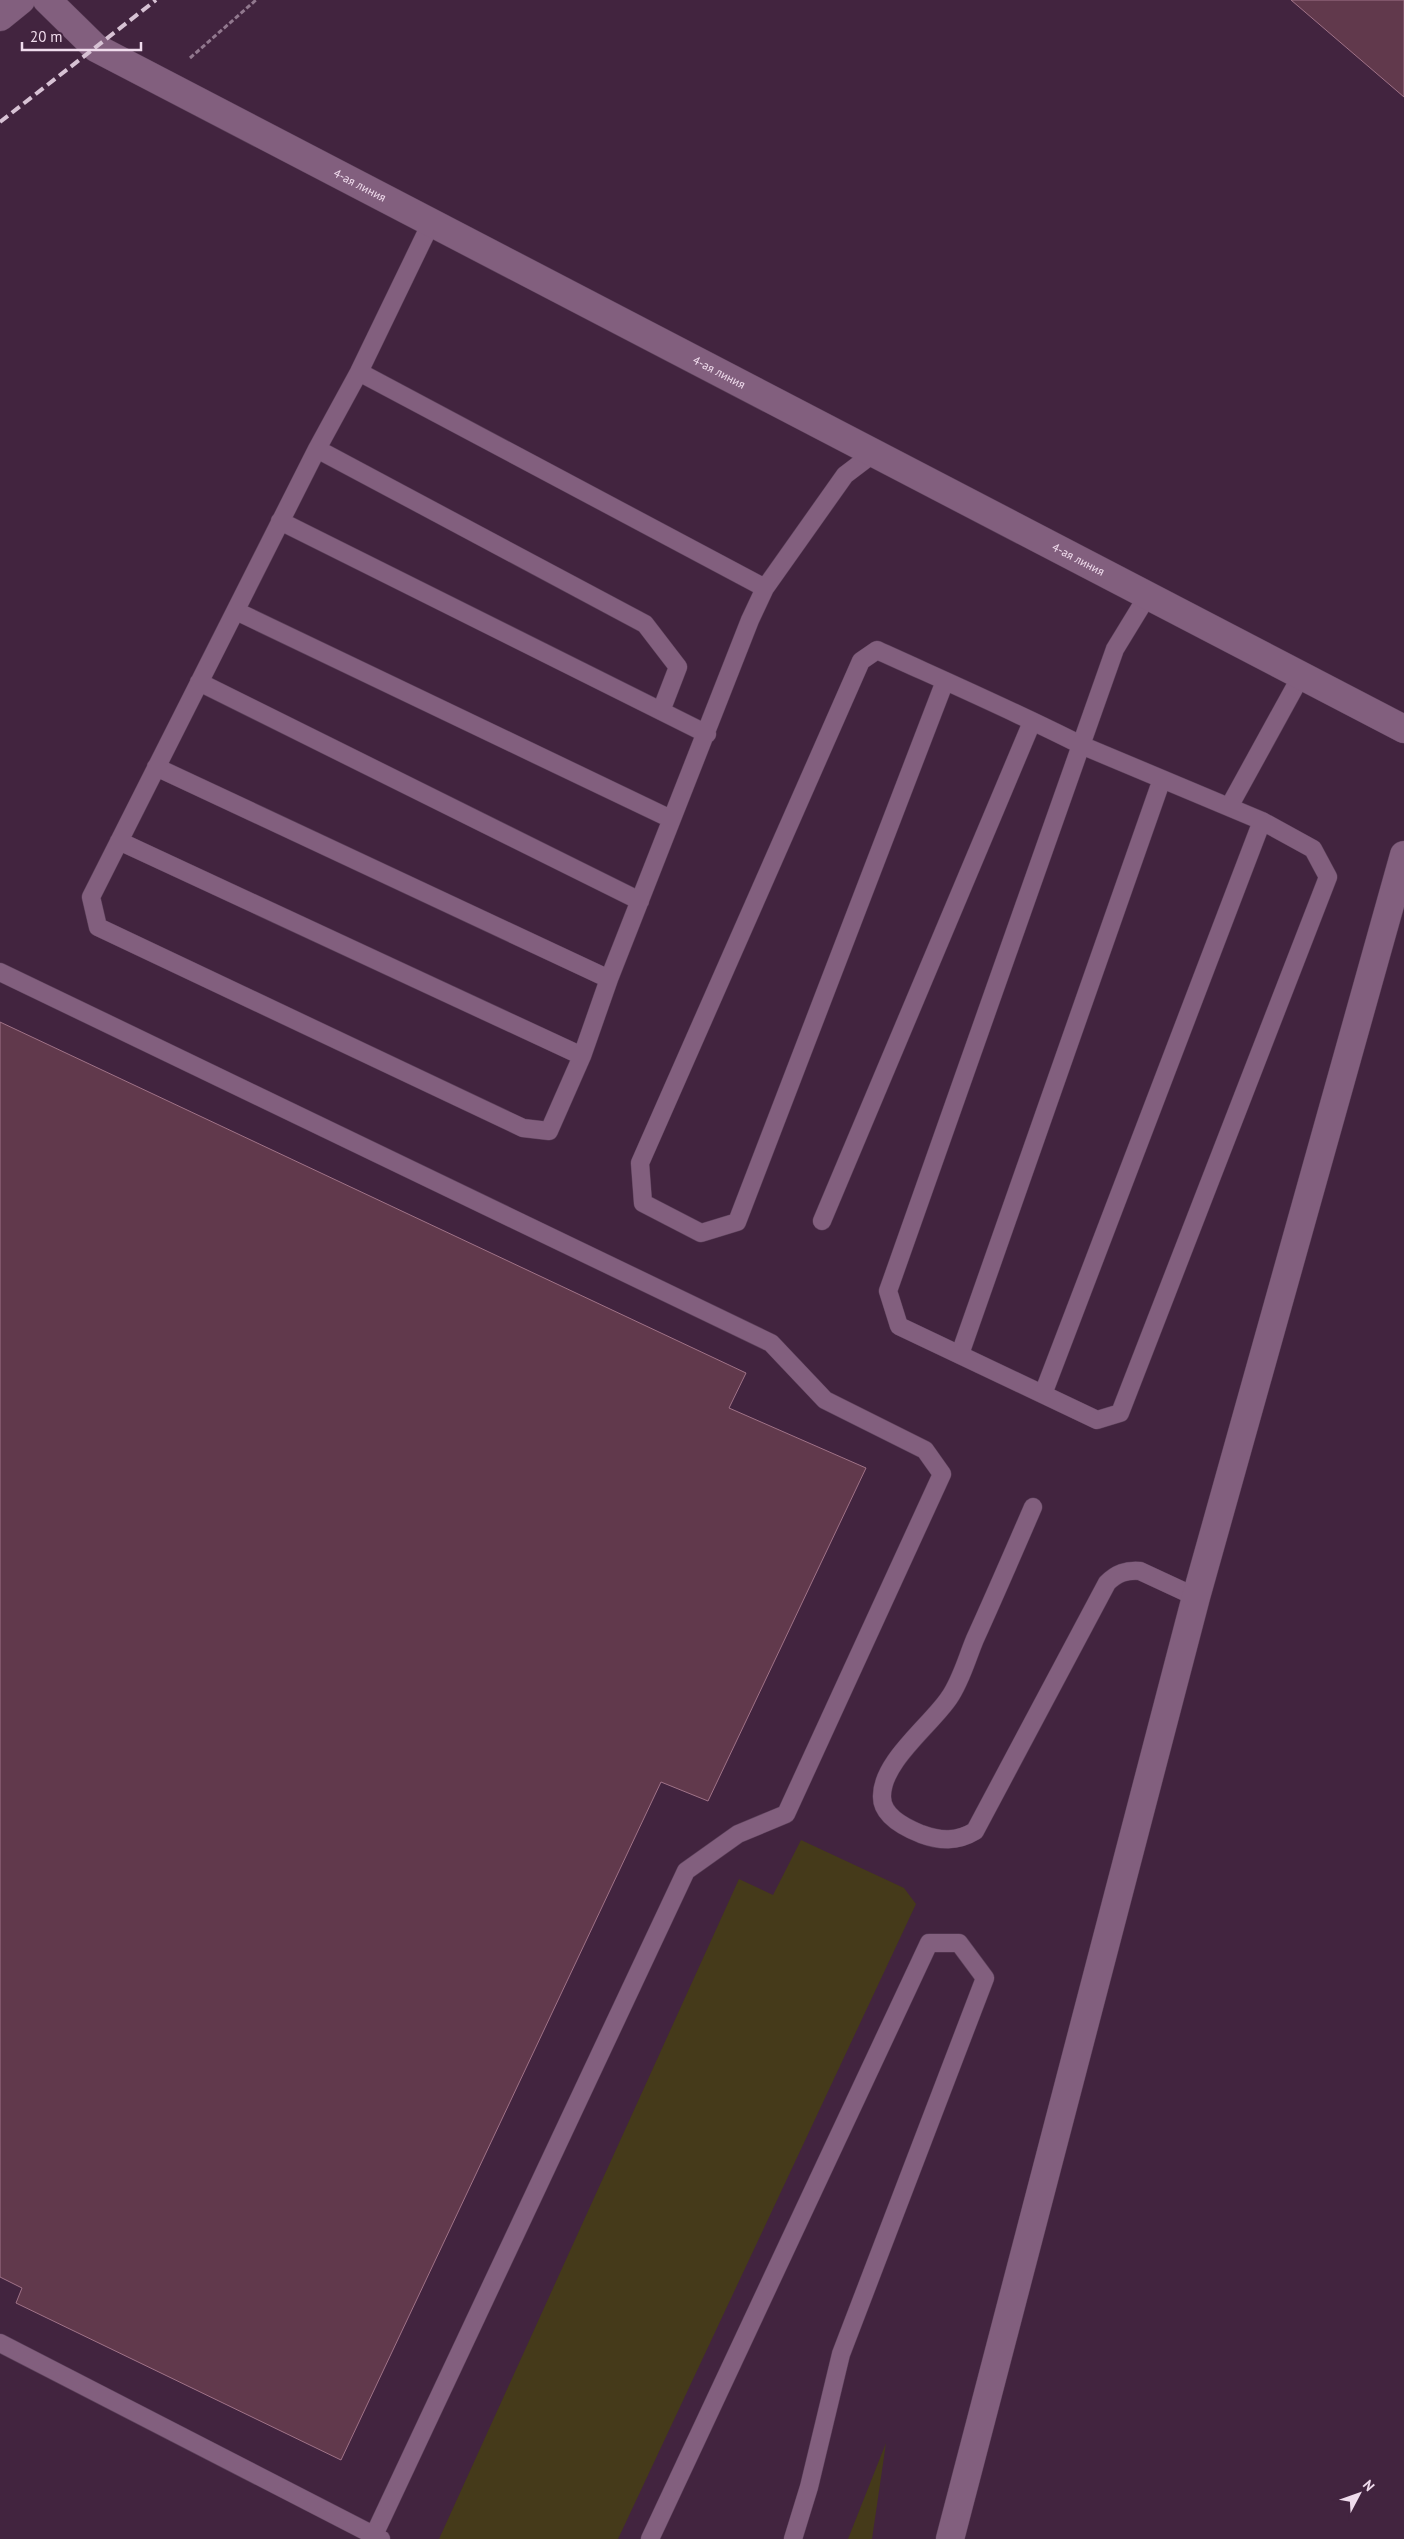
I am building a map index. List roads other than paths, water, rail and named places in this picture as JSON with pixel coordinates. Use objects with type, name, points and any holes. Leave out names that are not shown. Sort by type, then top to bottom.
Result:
[{"type":"street","points":[[0,17],[21,0]]},
{"type":"street","name":"4-ая линия","points":[[47,0],[96,48],[161,83],[1404,729]]},
{"type":"street","points":[[950,2539],[1196,1597],[1404,855]]},
{"type":"lane","points":[[430,223],[359,372],[280,521],[91,897],[98,927],[523,1128],[549,1131],[582,1056],[609,979],[671,819],[707,734],[750,620],[765,588],[846,475],[874,453]]},
{"type":"lane","points":[[359,372],[765,588]]},
{"type":"lane","points":[[317,449],[645,624],[678,667],[661,711]]},
{"type":"lane","points":[[280,521],[707,734]]},
{"type":"lane","points":[[945,681],[737,1222],[701,1233],[643,1203],[640,1162],[861,661],[877,650],[945,681],[1081,745],[1262,821],[1313,849],[1328,877],[1120,1413],[1097,1420],[900,1326],[888,1291],[1081,745],[1115,649],[1148,595]]},
{"type":"lane","points":[[236,610],[671,819]]},
{"type":"lane","points":[[1229,807],[1301,676]]},
{"type":"lane","points":[[199,682],[640,901]]},
{"type":"lane","points":[[822,1221],[1032,722]]},
{"type":"lane","points":[[156,767],[609,979]]},
{"type":"lane","points":[[960,1354],[1162,779]]},
{"type":"lane","points":[[1043,1394],[1262,821]]},
{"type":"lane","points":[[119,841],[582,1056]]},
{"type":"lane","points":[[0,972],[771,1343],[825,1400],[925,1450],[942,1474],[786,1814],[738,1834],[686,1871],[378,2537],[0,2343]]},
{"type":"lane","points":[[1033,1507],[950,1697],[900,1753],[887,1777],[882,1796],[884,1806],[895,1819],[908,1829],[930,1837],[952,1840],[964,1838],[975,1831],[1107,1583],[1114,1577],[1131,1570],[1140,1570],[1196,1597]]},
{"type":"lane","points":[[650,2539],[929,1943],[959,1942],[985,1978],[841,2354],[809,2487],[793,2539]]},
{"type":"railway","points":[[0,122],[156,0]]}]
